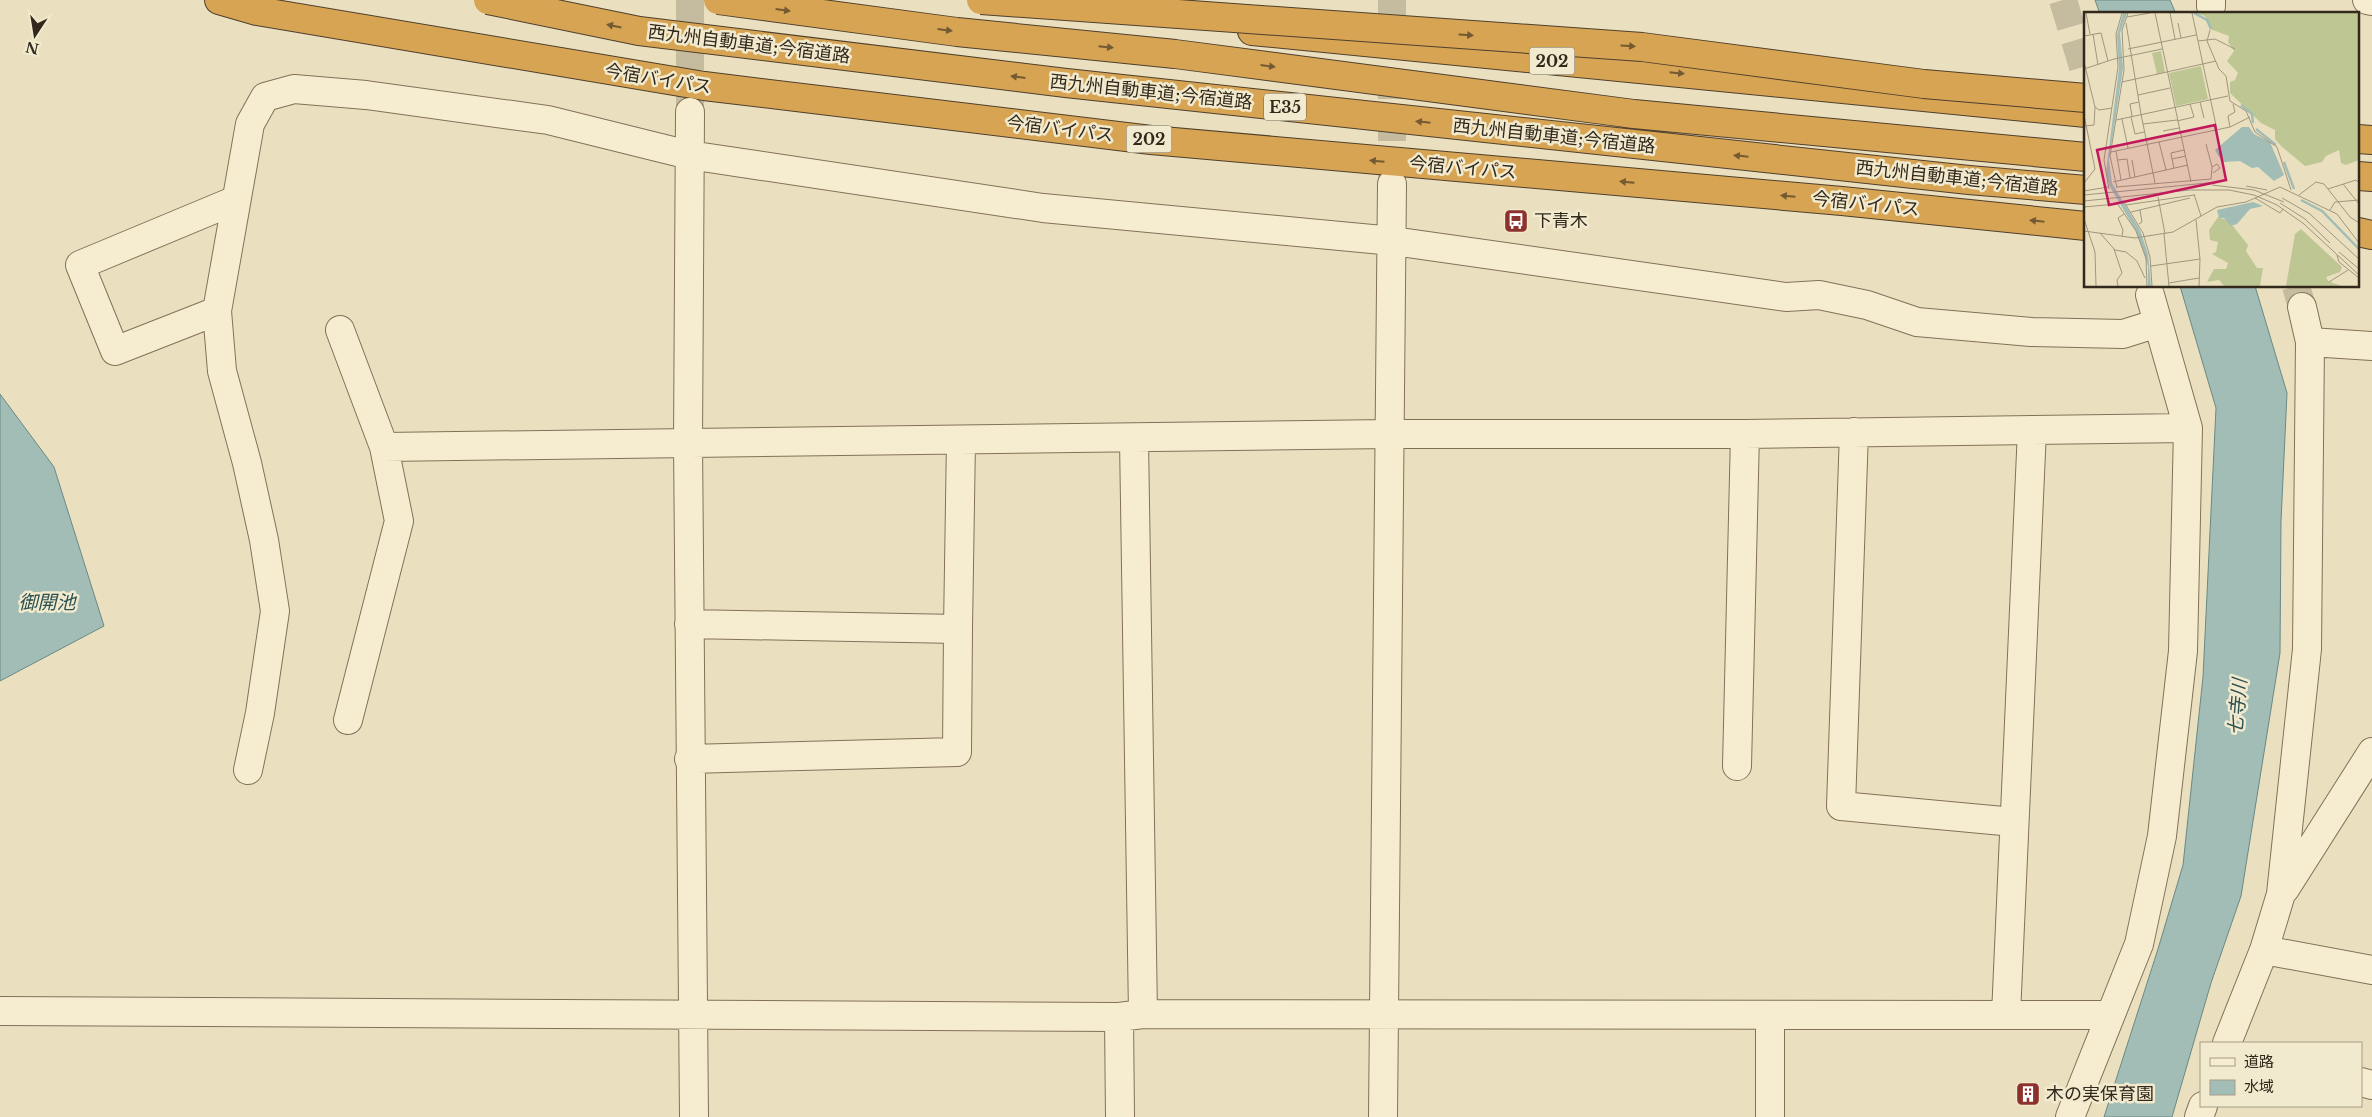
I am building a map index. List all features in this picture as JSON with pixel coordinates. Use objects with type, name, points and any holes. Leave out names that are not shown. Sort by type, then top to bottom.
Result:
[{"type":"highway","name":"今宿バイパス","points":[[220,0],[267,13],[704,86],[1151,140],[1842,201],[2084,226]]},
{"type":"highway","name":"西九州自動車道;今宿道路","points":[[488,0],[639,31],[1066,83],[1940,177],[2084,190]]},
{"type":"highway","name":"西九州自動車道;今宿道路","points":[[718,0],[957,32],[1176,54],[1634,114],[2084,157]]},
{"type":"highway","points":[[981,0],[1642,47],[1924,84],[2084,98]]},
{"type":"highway","name":"202","points":[[1020,0],[1286,35],[2084,113]]},
{"type":"street","points":[[2367,0],[2372,1]]},
{"type":"street","points":[[248,770],[260,713],[275,611],[264,540],[247,463],[222,371],[217,311],[250,124],[265,96],[294,89],[366,95],[548,120],[689,155],[1043,208],[1393,241],[1786,297],[1819,295],[1867,305],[1917,322],[2031,332],[2123,334],[2158,324]]},
{"type":"street","points":[[690,112],[689,759],[694,1117]]},
{"type":"street","points":[[1383,1117],[1382,1016],[1393,241],[1392,184]]},
{"type":"street","points":[[217,311],[115,351],[80,265],[236,200]]},
{"type":"street","points":[[2070,1117],[2109,1015],[2139,944],[2162,836],[2183,651],[2188,428],[2150,295]]},
{"type":"street","points":[[2227,1042],[2264,950],[2281,894],[2306,649],[2310,342],[2302,307]]},
{"type":"street","points":[[340,330],[384,447],[399,521],[348,720]]},
{"type":"street","points":[[2310,342],[2372,346]]},
{"type":"street","points":[[384,447],[688,442],[1134,439],[1389,434],[1745,434],[2188,428]]},
{"type":"street","points":[[2006,1015],[2032,430]]},
{"type":"street","points":[[1854,432],[1841,806],[2014,822]]},
{"type":"street","points":[[1736,766],[1745,434]]},
{"type":"street","points":[[1120,1117],[1131,1016],[1134,439]]},
{"type":"street","points":[[689,759],[957,752],[961,440]]},
{"type":"street","points":[[689,624],[958,629]]},
{"type":"street","points":[[2281,894],[2372,752]]},
{"type":"street","points":[[2264,950],[2372,970]]},
{"type":"street","points":[[0,1011],[1131,1016],[2109,1015]]},
{"type":"street","points":[[1770,1015],[1770,1117]]},
{"type":"water","points":[[2095,0],[2170,0],[2175,12],[2099,12]]},
{"type":"water","name":"七寺川","points":[[2181,288],[2256,288],[2287,393],[2281,521],[2280,653],[2241,896],[2211,983],[2172,1117],[2104,1117],[2183,865],[2203,677],[2216,408]]},
{"type":"water","name":"御開池","points":[[0,394],[54,467],[104,626],[0,681]]},
{"type":"tunnel","points":[[690,0],[690,106]]},
{"type":"tunnel","points":[[1392,0],[1392,183]]},
{"type":"tunnel","points":[[2063,0],[2084,70]]},
{"type":"tunnel","points":[[2297,288],[2302,307]]},
{"type":"place","name":"下青木","points":[[1516,221]]},
{"type":"place","name":"木の実保育園","points":[[2028,1094]]}]
